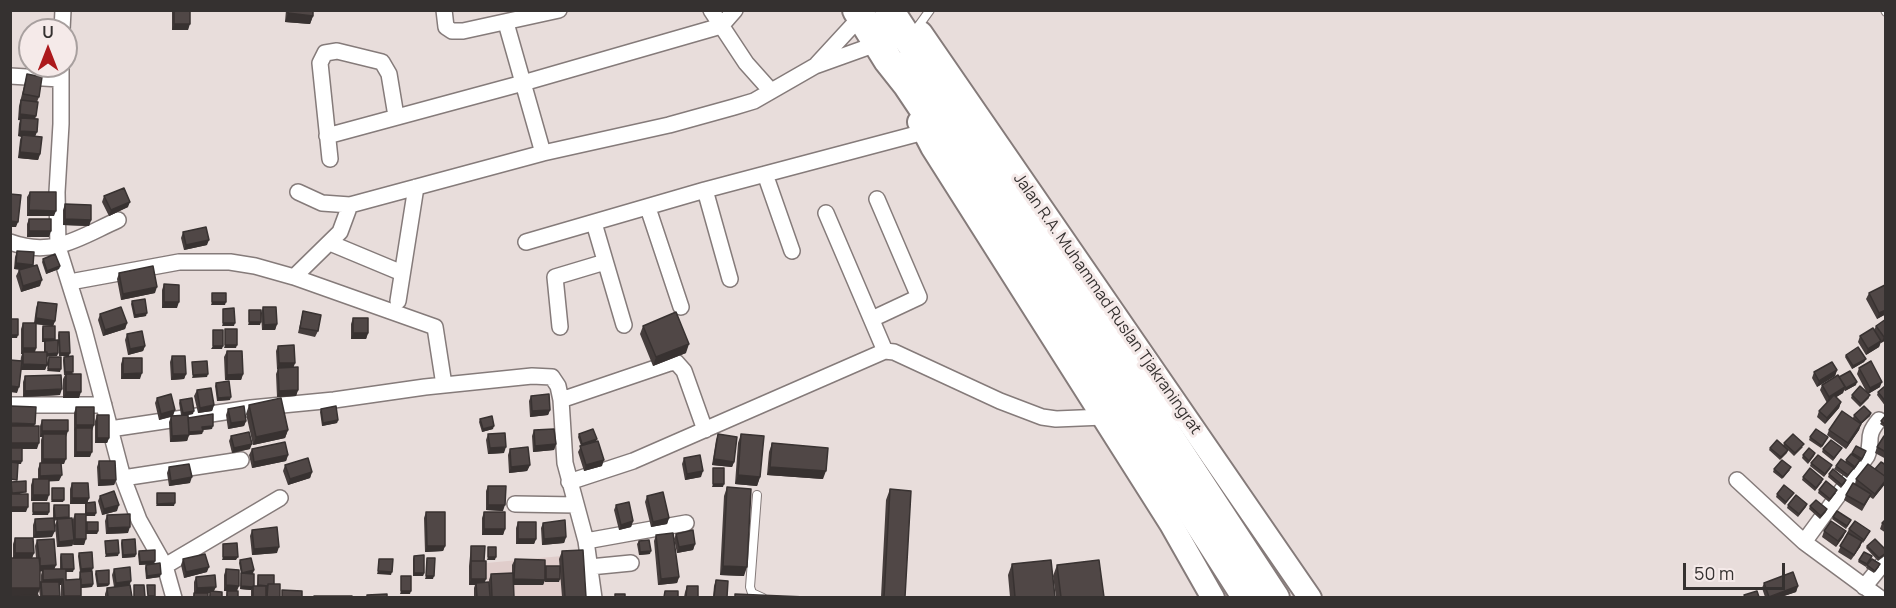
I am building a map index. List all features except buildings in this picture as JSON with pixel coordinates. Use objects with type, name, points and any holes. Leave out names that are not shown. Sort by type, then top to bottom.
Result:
[{"type":"highway","name":"Jalan R.A. Muhammad Ruslan Tjakraningrat","points":[[907,17],[917,76],[1247,597]]},
{"type":"highway","name":"Jalan R.A. Muhammad Ruslan Tjakraningrat","points":[[861,31],[917,76],[1275,597]]},
{"type":"highway","points":[[922,128],[912,104],[917,76],[966,100]]},
{"type":"street","points":[[444,10],[445,25],[452,31],[506,23],[559,10]]},
{"type":"street","points":[[711,10],[746,63],[771,91]]},
{"type":"street","points":[[327,136],[721,26],[735,10]]},
{"type":"street","name":"Jalan R.A. Muhammad Ruslan Tjakraningrat","points":[[907,17],[1310,597]]},
{"type":"street","points":[[506,23],[543,153]]},
{"type":"street","points":[[815,66],[861,31]]},
{"type":"street","points":[[298,192],[322,203],[350,205],[543,153],[711,114],[753,101],[815,66],[861,31]]},
{"type":"street","points":[[861,31],[1171,524],[1213,597]]},
{"type":"street","points":[[330,159],[320,63],[322,55],[328,51],[382,62],[389,74],[396,116]]},
{"type":"street","points":[[61,78],[57,192],[58,247],[70,282],[123,478],[139,520],[165,566],[174,597]]},
{"type":"street","points":[[526,242],[922,128]]},
{"type":"street","points":[[765,174],[792,251]]},
{"type":"street","points":[[398,301],[416,187]]},
{"type":"street","points":[[705,190],[730,279]]},
{"type":"street","points":[[872,319],[919,297],[877,199]]},
{"type":"street","points":[[294,277],[330,243],[344,224],[350,205]]},
{"type":"street","points":[[648,208],[681,307]]},
{"type":"street","points":[[826,213],[885,351]]},
{"type":"street","points":[[10,242],[36,248],[58,247],[118,220]]},
{"type":"street","points":[[594,223],[624,325]]},
{"type":"street","points":[[330,243],[402,273]]},
{"type":"street","points":[[70,282],[179,261],[230,262],[255,266],[294,277],[435,327],[444,385]]},
{"type":"street","points":[[560,327],[555,277],[605,262]]},
{"type":"street","points":[[569,482],[633,461],[877,352],[885,351],[894,352],[1000,401],[1042,417],[1056,419],[1104,417]]},
{"type":"street","points":[[561,400],[676,362],[684,370],[705,430]]},
{"type":"street","points":[[110,429],[251,408],[334,400],[444,385],[547,376],[556,382],[561,400],[564,455],[569,482],[586,541],[594,597]]},
{"type":"street","points":[[10,405],[104,405]]},
{"type":"street","points":[[1804,542],[1867,456],[1870,449],[1870,433],[1879,420]]},
{"type":"street","points":[[123,478],[241,460]]},
{"type":"street","points":[[1737,480],[1804,542],[1880,597]]},
{"type":"street","points":[[165,566],[280,498]]},
{"type":"street","points":[[515,504],[576,505]]},
{"type":"street","points":[[586,541],[686,523]]},
{"type":"street","points":[[1864,587],[1886,560]]},
{"type":"street","points":[[590,567],[631,563]]},
{"type":"lane","points":[[757,495],[750,587],[754,595],[763,597]]},
{"type":"shaded area","points":[[584,554],[589,597],[488,597],[486,563]]}]
